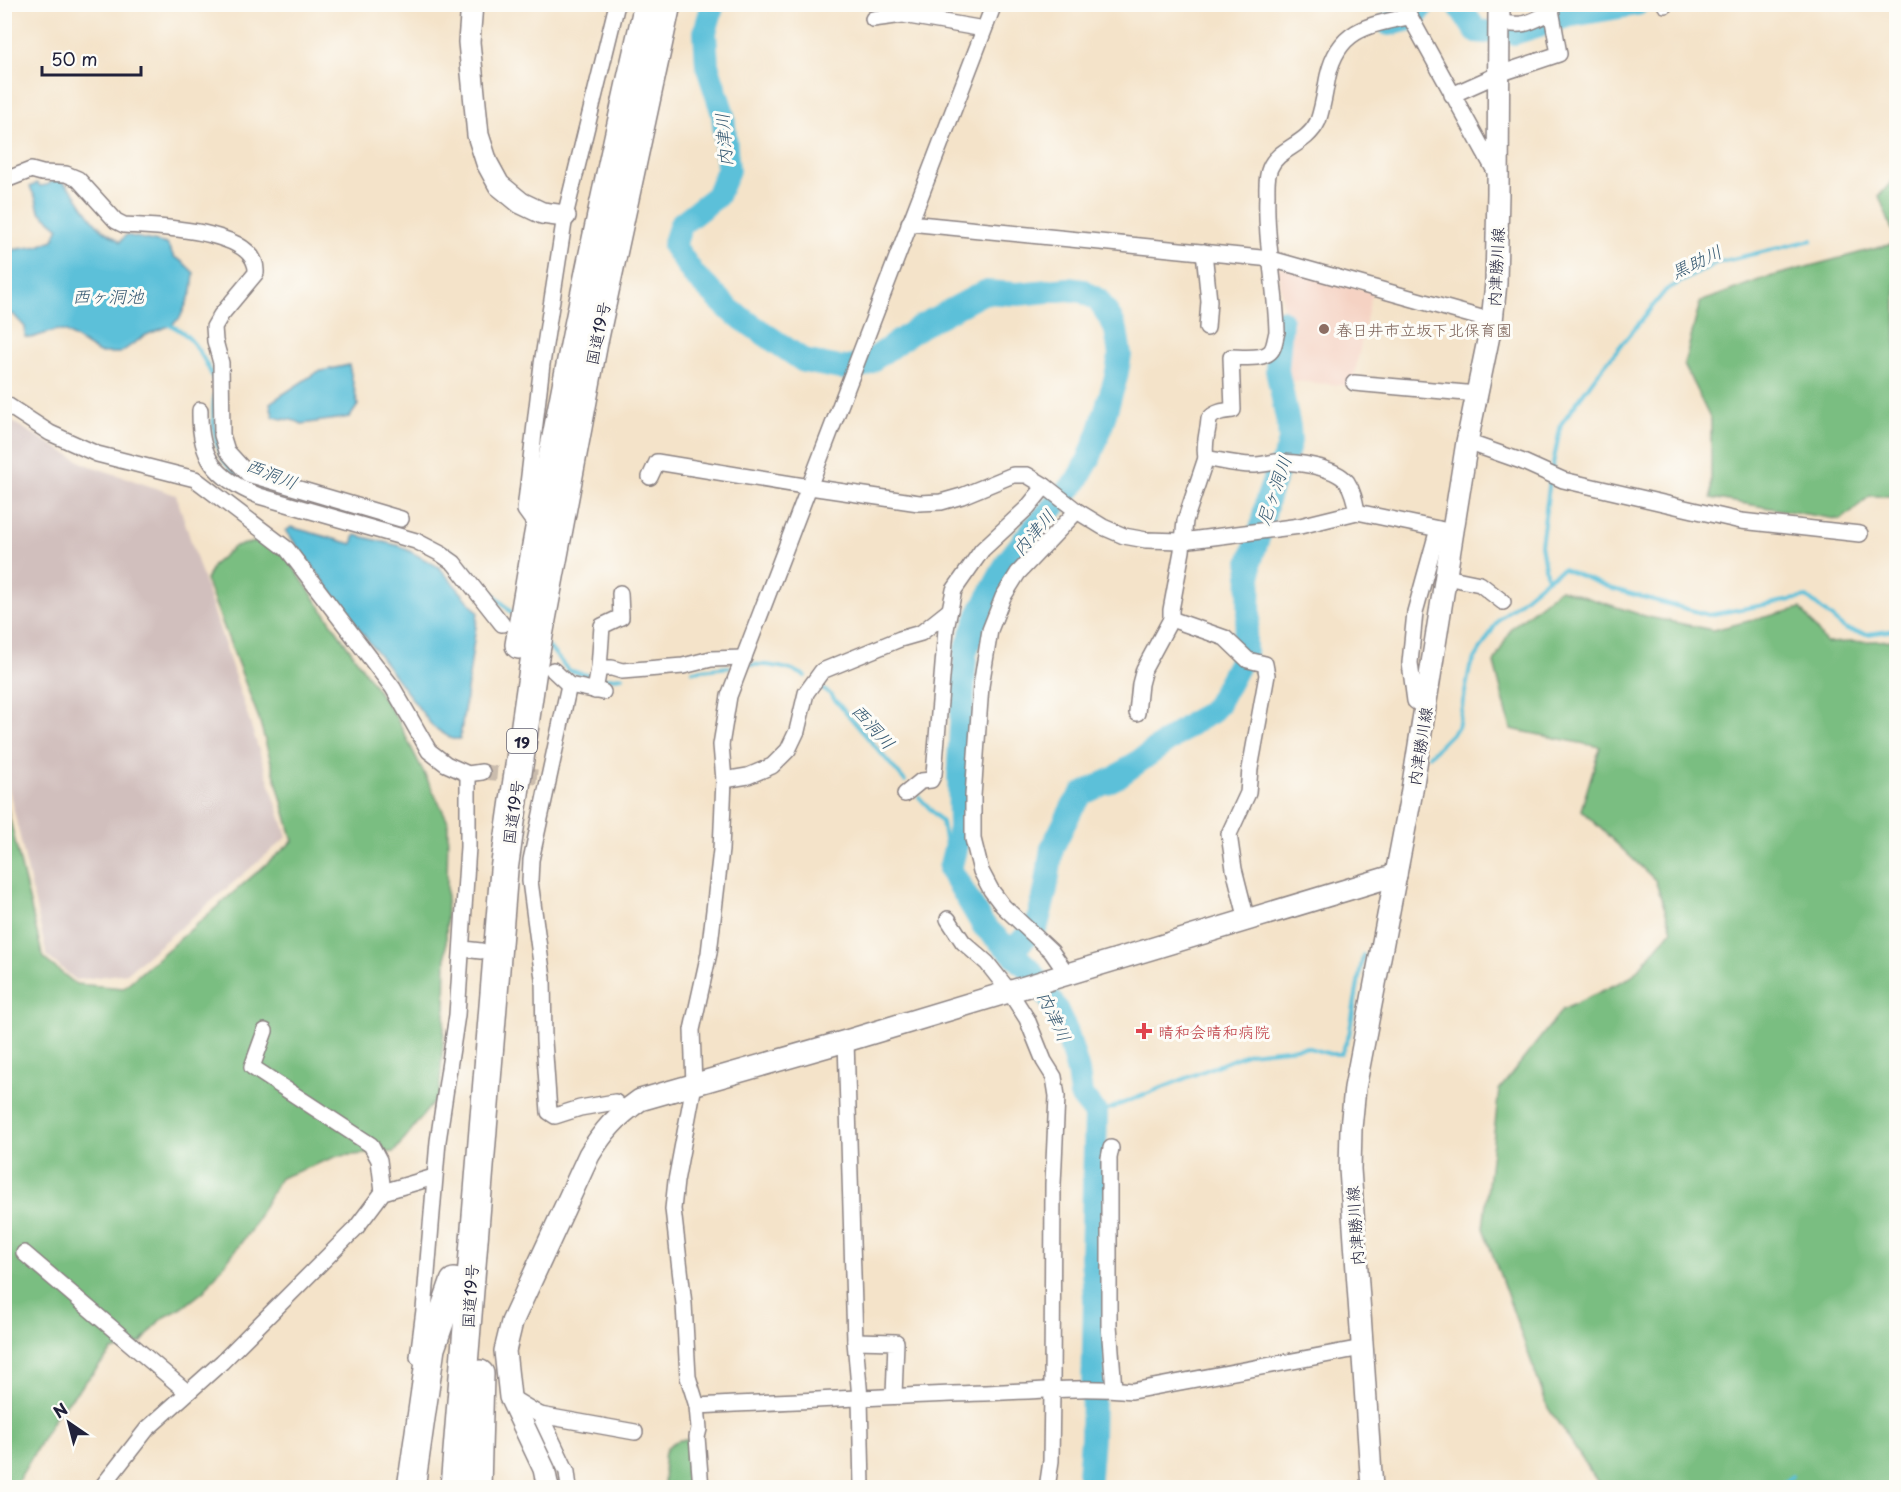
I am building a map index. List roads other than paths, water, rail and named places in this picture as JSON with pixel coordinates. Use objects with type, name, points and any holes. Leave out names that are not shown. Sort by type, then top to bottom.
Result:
[{"type":"highway","name":"国道19号","points":[[454,1488],[472,950],[491,842],[516,661],[538,528],[601,210],[648,4]]},
{"type":"highway","name":"国道19号","points":[[436,1488],[462,1280],[504,870],[534,662],[594,342],[667,4]]},
{"type":"highway","points":[[411,1488],[431,1348],[462,1280]]},
{"type":"highway","points":[[462,1280],[481,1342],[477,1488]]},
{"type":"street","points":[[472,4],[469,42],[478,135],[487,163],[500,185],[521,203],[542,213],[565,216]]},
{"type":"street","points":[[538,528],[525,510],[542,364],[565,216],[617,4]]},
{"type":"street","points":[[660,40],[678,4]]},
{"type":"street","points":[[886,4],[903,15]]},
{"type":"street","points":[[701,1488],[697,1406],[688,1377],[684,1304],[673,1209],[694,1085],[692,1030],[709,953],[721,850],[724,780],[721,745],[729,696],[994,4]]},
{"type":"street","points":[[1452,94],[1499,74],[1559,54],[1551,8],[1525,24],[1515,26],[1499,13]]},
{"type":"street","points":[[1137,713],[1144,669],[1171,619],[1185,521],[1206,458],[1203,444],[1209,419],[1221,411],[1233,410],[1231,357],[1268,354],[1272,350],[1277,332],[1266,215],[1268,176],[1271,166],[1276,159],[1313,130],[1319,118],[1333,57],[1341,44],[1361,29],[1406,11],[1498,178]]},
{"type":"street","name":"内津勝川線","points":[[1372,1488],[1350,1169],[1351,1128],[1358,1071],[1396,875],[1446,577],[1446,531],[1492,321],[1496,283],[1499,13]]},
{"type":"street","points":[[873,20],[903,15],[984,29]]},
{"type":"street","points":[[4,178],[8,179],[31,170],[66,174],[78,179],[116,221],[124,225],[183,229],[224,239],[238,245],[250,255],[256,264],[256,273],[221,315],[214,327],[221,363],[222,435],[227,451],[248,474],[401,519]]},
{"type":"street","points":[[909,223],[1271,259],[1492,321]]},
{"type":"street","points":[[1204,252],[1209,301],[1207,328]]},
{"type":"street","points":[[1354,382],[1477,393]]},
{"type":"street","points":[[4,403],[50,433],[97,454],[195,479],[265,531],[287,549],[393,688],[429,751],[446,764],[475,773],[468,847],[472,950],[457,1015],[438,1141],[424,1310],[400,1488]]},
{"type":"street","points":[[200,410],[200,432],[208,456],[219,474],[240,488],[259,496],[416,541],[441,554],[454,563],[502,624]]},
{"type":"street","points":[[1467,442],[1521,461],[1563,480],[1741,521],[1860,534]]},
{"type":"street","points":[[1206,458],[1238,464],[1277,462],[1317,466],[1345,479],[1352,491],[1357,512]]},
{"type":"street","points":[[650,477],[657,462],[919,503],[941,502],[1013,475],[1027,475],[1103,527],[1124,536],[1146,540],[1182,541],[1300,526],[1357,512],[1446,531],[1415,612],[1410,663],[1414,701],[1425,708]]},
{"type":"street","points":[[240,488],[248,474]]},
{"type":"street","points":[[905,794],[921,781],[931,780],[934,774],[946,629],[954,590],[982,550],[1027,508],[1045,486]]},
{"type":"street","points":[[1067,974],[1051,951],[1003,906],[981,872],[973,839],[973,796],[981,686],[990,630],[1003,597],[1018,573],[1077,511]]},
{"type":"street","points":[[1446,577],[1480,584],[1503,602]]},
{"type":"street","points":[[553,670],[569,685],[599,692],[602,626],[621,617],[620,593]]},
{"type":"street","points":[[724,780],[748,776],[772,766],[788,750],[797,731],[806,693],[822,671],[921,633],[950,610]]},
{"type":"street","points":[[1171,619],[1225,638],[1248,660],[1264,664],[1267,675],[1250,769],[1248,793],[1229,834],[1234,869],[1247,920]]},
{"type":"street","points":[[599,668],[622,671],[682,666],[711,659],[744,658]]},
{"type":"street","points":[[569,685],[543,779],[530,881],[543,978],[544,1041],[549,1112],[555,1116],[580,1108],[615,1102],[625,1111]]},
{"type":"street","points":[[548,1488],[544,1469],[510,1397],[505,1351],[512,1322],[589,1155],[603,1132],[640,1100],[846,1041],[1396,875]]},
{"type":"street","points":[[948,920],[963,942],[987,963],[1010,991],[1028,1019],[1044,1061],[1054,1077],[1057,1096],[1053,1184],[1051,1461],[1047,1488]]},
{"type":"street","points":[[265,1031],[252,1067],[371,1145],[379,1160],[382,1192]]},
{"type":"street","points":[[846,1041],[862,1488]]},
{"type":"street","points":[[1111,1148],[1109,1158],[1109,1313],[1114,1389]]},
{"type":"street","points":[[101,1488],[147,1429],[222,1362],[356,1228],[382,1192],[434,1178]]},
{"type":"street","points":[[24,1253],[188,1392]]},
{"type":"street","points":[[855,1341],[897,1342],[894,1396]]},
{"type":"street","points":[[697,1406],[894,1396],[1114,1389],[1132,1391],[1362,1348]]},
{"type":"street","points":[[510,1397],[540,1415],[635,1432]]},
{"type":"street","points":[[540,1415],[567,1472],[569,1488]]},
{"type":"water","name":"西ヶ洞池","points":[[57,178],[71,189],[95,222],[120,242],[126,235],[167,244],[174,257],[194,273],[192,291],[180,318],[171,325],[146,335],[120,353],[99,353],[66,332],[57,330],[31,338],[25,337],[25,327],[13,314],[5,315],[5,251],[39,246],[53,240],[59,228],[39,211],[30,187],[37,183],[40,186],[47,185]]},
{"type":"water","points":[[349,365],[358,405],[350,417],[302,424],[273,416],[270,403],[274,400],[317,372]]},
{"type":"water","points":[[291,527],[352,544],[355,535],[400,546],[439,567],[478,612],[460,739],[452,739],[433,727],[286,531]]},
{"type":"waterway","name":"内津川","points":[[713,4],[705,32],[707,65],[723,114],[728,170],[717,196],[681,224],[674,246],[694,275],[731,311],[804,361],[840,368],[865,365],[921,326],[985,292],[1018,294],[1068,289],[1083,291],[1098,300],[1116,330],[1120,355],[1116,377],[1089,459],[1076,482],[1034,528],[1008,561],[979,615],[965,653],[959,765],[960,829],[950,869],[983,925],[1032,972],[1055,1007],[1067,1033],[1078,1072],[1081,1095],[1096,1114],[1092,1258],[1095,1298],[1092,1438],[1088,1488]]},
{"type":"waterway","name":"尼ヶ洞川","points":[[1389,24],[1414,18],[1424,4]]},
{"type":"waterway","points":[[1458,4],[1476,31],[1486,32]]},
{"type":"waterway","points":[[1514,33],[1567,16],[1637,4]]},
{"type":"waterway","name":"黒助川","points":[[1552,469],[1561,424],[1595,377],[1666,290],[1716,263],[1812,240]]},
{"type":"waterway","name":"尼ヶ洞川","points":[[1012,951],[1037,925],[1046,889],[1052,848],[1072,808],[1082,794],[1117,777],[1210,713],[1217,705],[1245,652],[1245,634],[1249,616],[1250,562],[1262,526],[1267,500],[1290,441],[1277,370],[1281,321]]},
{"type":"waterway","name":"西洞川","points":[[166,324],[175,327],[190,340],[202,356],[215,383]]},
{"type":"waterway","name":"西洞川","points":[[214,396],[213,419],[216,442],[225,462],[242,477]]},
{"type":"waterway","points":[[1429,756],[1458,727],[1470,667],[1499,619],[1547,579],[1541,545],[1550,480]]},
{"type":"waterway","name":"西洞川","points":[[252,482],[396,528]]},
{"type":"waterway","name":"西洞川","points":[[444,548],[457,557]]},
{"type":"waterway","name":"西洞川","points":[[465,565],[512,613]]},
{"type":"waterway","points":[[1547,579],[1563,569],[1613,589],[1709,615],[1807,597],[1846,630],[1868,634],[1896,630]]},
{"type":"waterway","name":"西洞川","points":[[549,647],[568,670],[587,675]]},
{"type":"waterway","name":"西洞川","points":[[752,665],[780,667],[805,676]]},
{"type":"waterway","name":"西洞川","points":[[693,671],[729,667]]},
{"type":"waterway","name":"西洞川","points":[[602,679],[622,677]]},
{"type":"waterway","name":"西洞川","points":[[822,689],[829,693],[905,781]]},
{"type":"waterway","name":"西洞川","points":[[919,797],[942,822],[950,869]]},
{"type":"waterway","points":[[1096,1114],[1249,1053],[1306,1047],[1330,1054],[1341,1054],[1349,1035],[1363,955]]},
{"type":"waterway","points":[[1777,1488],[1792,1476]]},
{"type":"tunnel","points":[[482,772],[537,777]]},
{"type":"place","name":"春日井市立坂下北保育園","points":[[1324,329]]},
{"type":"place","name":"晴和会晴和病院","points":[[1144,1031]]}]
